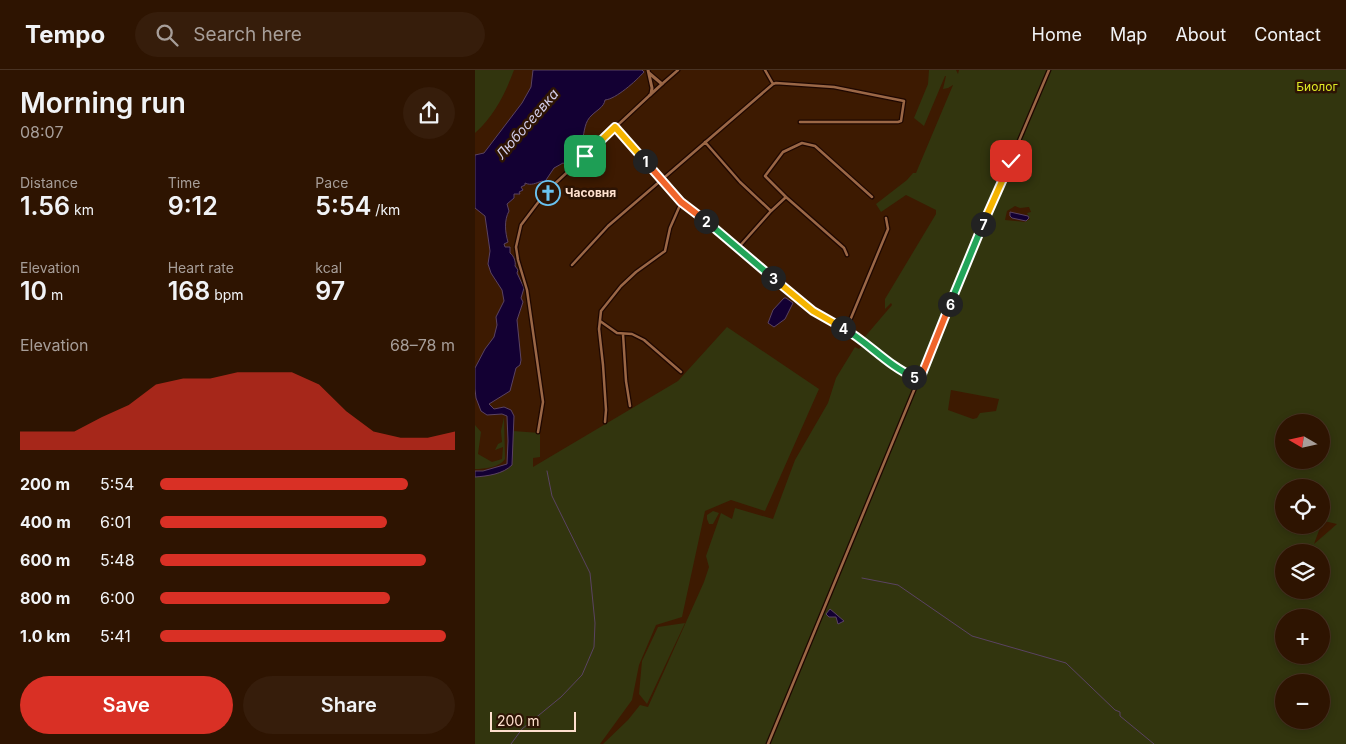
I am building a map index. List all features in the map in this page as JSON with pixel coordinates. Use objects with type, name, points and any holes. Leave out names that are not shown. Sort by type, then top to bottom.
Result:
[{"type":"street","points":[[539,432],[543,402],[527,290],[517,260],[516,247],[521,225],[546,192],[650,94],[654,88],[662,84],[678,70]]},
{"type":"street","points":[[765,70],[773,84]]},
{"type":"street","points":[[768,744],[1049,70]]},
{"type":"street","points":[[648,71],[662,84]]},
{"type":"street","points":[[648,71],[654,88]]},
{"type":"street","points":[[572,265],[608,226],[773,84],[834,87],[904,101],[901,121],[898,122],[800,122]]},
{"type":"street","points":[[615,127],[681,202],[813,311],[860,339],[899,369],[920,379]]},
{"type":"street","points":[[705,142],[740,182],[771,211]]},
{"type":"street","points":[[847,255],[844,248],[785,197],[765,176],[783,152],[802,143],[815,146],[872,197]]},
{"type":"street","points":[[737,248],[785,197]]},
{"type":"street","points":[[605,422],[606,410],[599,320],[601,311],[621,286],[636,272],[665,251],[670,228],[681,202]]},
{"type":"street","points":[[846,330],[888,229],[886,218]]},
{"type":"street","points":[[599,320],[617,333],[632,334],[644,340],[681,372]]},
{"type":"street","points":[[623,334],[626,381],[630,406]]},
{"type":"green space","points":[[475,70],[514,70],[498,104],[475,133]]},
{"type":"green space","name":"Биолог","points":[[929,70],[956,70],[958,74],[959,70],[1346,70],[1346,744],[603,744],[628,720],[640,705],[648,707],[704,582],[709,567],[706,556],[721,513],[732,519],[735,508],[773,519],[795,460],[828,403],[836,378],[855,347],[859,349],[866,341],[863,339],[892,305],[891,303],[885,309],[885,299],[936,214],[936,210],[906,195],[881,212],[876,204],[907,180],[913,173],[916,173],[953,85],[943,89],[946,76],[924,126],[914,118],[928,84]],"holes":[[[1015,206],[1020,208],[1029,207],[1031,212],[1027,213],[1030,219],[1025,222],[1005,220],[1007,211]],[[951,390],[999,399],[996,411],[980,413],[977,418],[973,419],[948,410]]]},
{"type":"green space","points":[[727,327],[819,389],[765,511],[731,500],[705,511],[682,617],[656,625],[639,665],[632,700],[600,744],[475,744],[475,477],[500,472],[512,465],[513,431],[540,433],[540,457],[533,458],[533,467],[678,381]]},
{"type":"green space","points":[[504,417],[505,459],[496,466],[475,469],[475,425],[481,432],[478,454],[492,462],[502,459],[503,447],[495,450],[498,444],[502,442],[501,431]]},
{"type":"green space","points":[[713,511],[719,513],[713,524],[709,524],[707,515]]},
{"type":"green space","points":[[685,623],[647,704],[639,694],[642,661],[658,627]]},
{"type":"water","name":"Любосеевка","points":[[533,70],[642,70],[644,72],[620,93],[605,100],[602,107],[589,118],[582,141],[568,165],[563,163],[554,168],[546,180],[547,183],[542,181],[531,184],[525,183],[521,187],[523,190],[519,192],[520,194],[514,194],[514,198],[507,204],[509,211],[506,218],[508,242],[504,244],[505,247],[510,247],[510,253],[513,256],[518,270],[517,273],[524,288],[521,298],[523,302],[517,320],[521,360],[520,365],[516,368],[510,391],[489,404],[494,409],[504,407],[511,410],[514,416],[512,465],[500,472],[475,477],[475,471],[483,471],[507,464],[508,441],[507,416],[502,414],[487,415],[481,411],[476,398],[475,368],[494,337],[497,325],[496,317],[504,301],[502,290],[491,273],[488,264],[490,251],[485,216],[475,208],[475,155],[484,153],[522,103],[531,87]]},
{"type":"water","points":[[1010,212],[1028,216],[1029,218],[1026,221],[1012,218]]},
{"type":"water","points":[[784,298],[793,303],[785,319],[774,327],[768,323],[773,310]]},
{"type":"water","points":[[830,609],[844,621],[838,624],[836,617],[829,617],[826,614]]},
{"type":"waterway","points":[[511,744],[522,729],[561,697],[582,675],[594,647],[595,623],[590,573],[552,496],[547,471]]},
{"type":"waterway","points":[[862,578],[898,585],[972,636],[1066,663],[1115,710],[1120,712],[1120,716],[1154,744]]},
{"type":"place","name":"Часовня","points":[[548,193]]},
{"type":"route","points":[[585,156],[615,127],[681,202],[813,311],[853,334],[899,369],[920,379],[943,320],[1011,161]]}]
